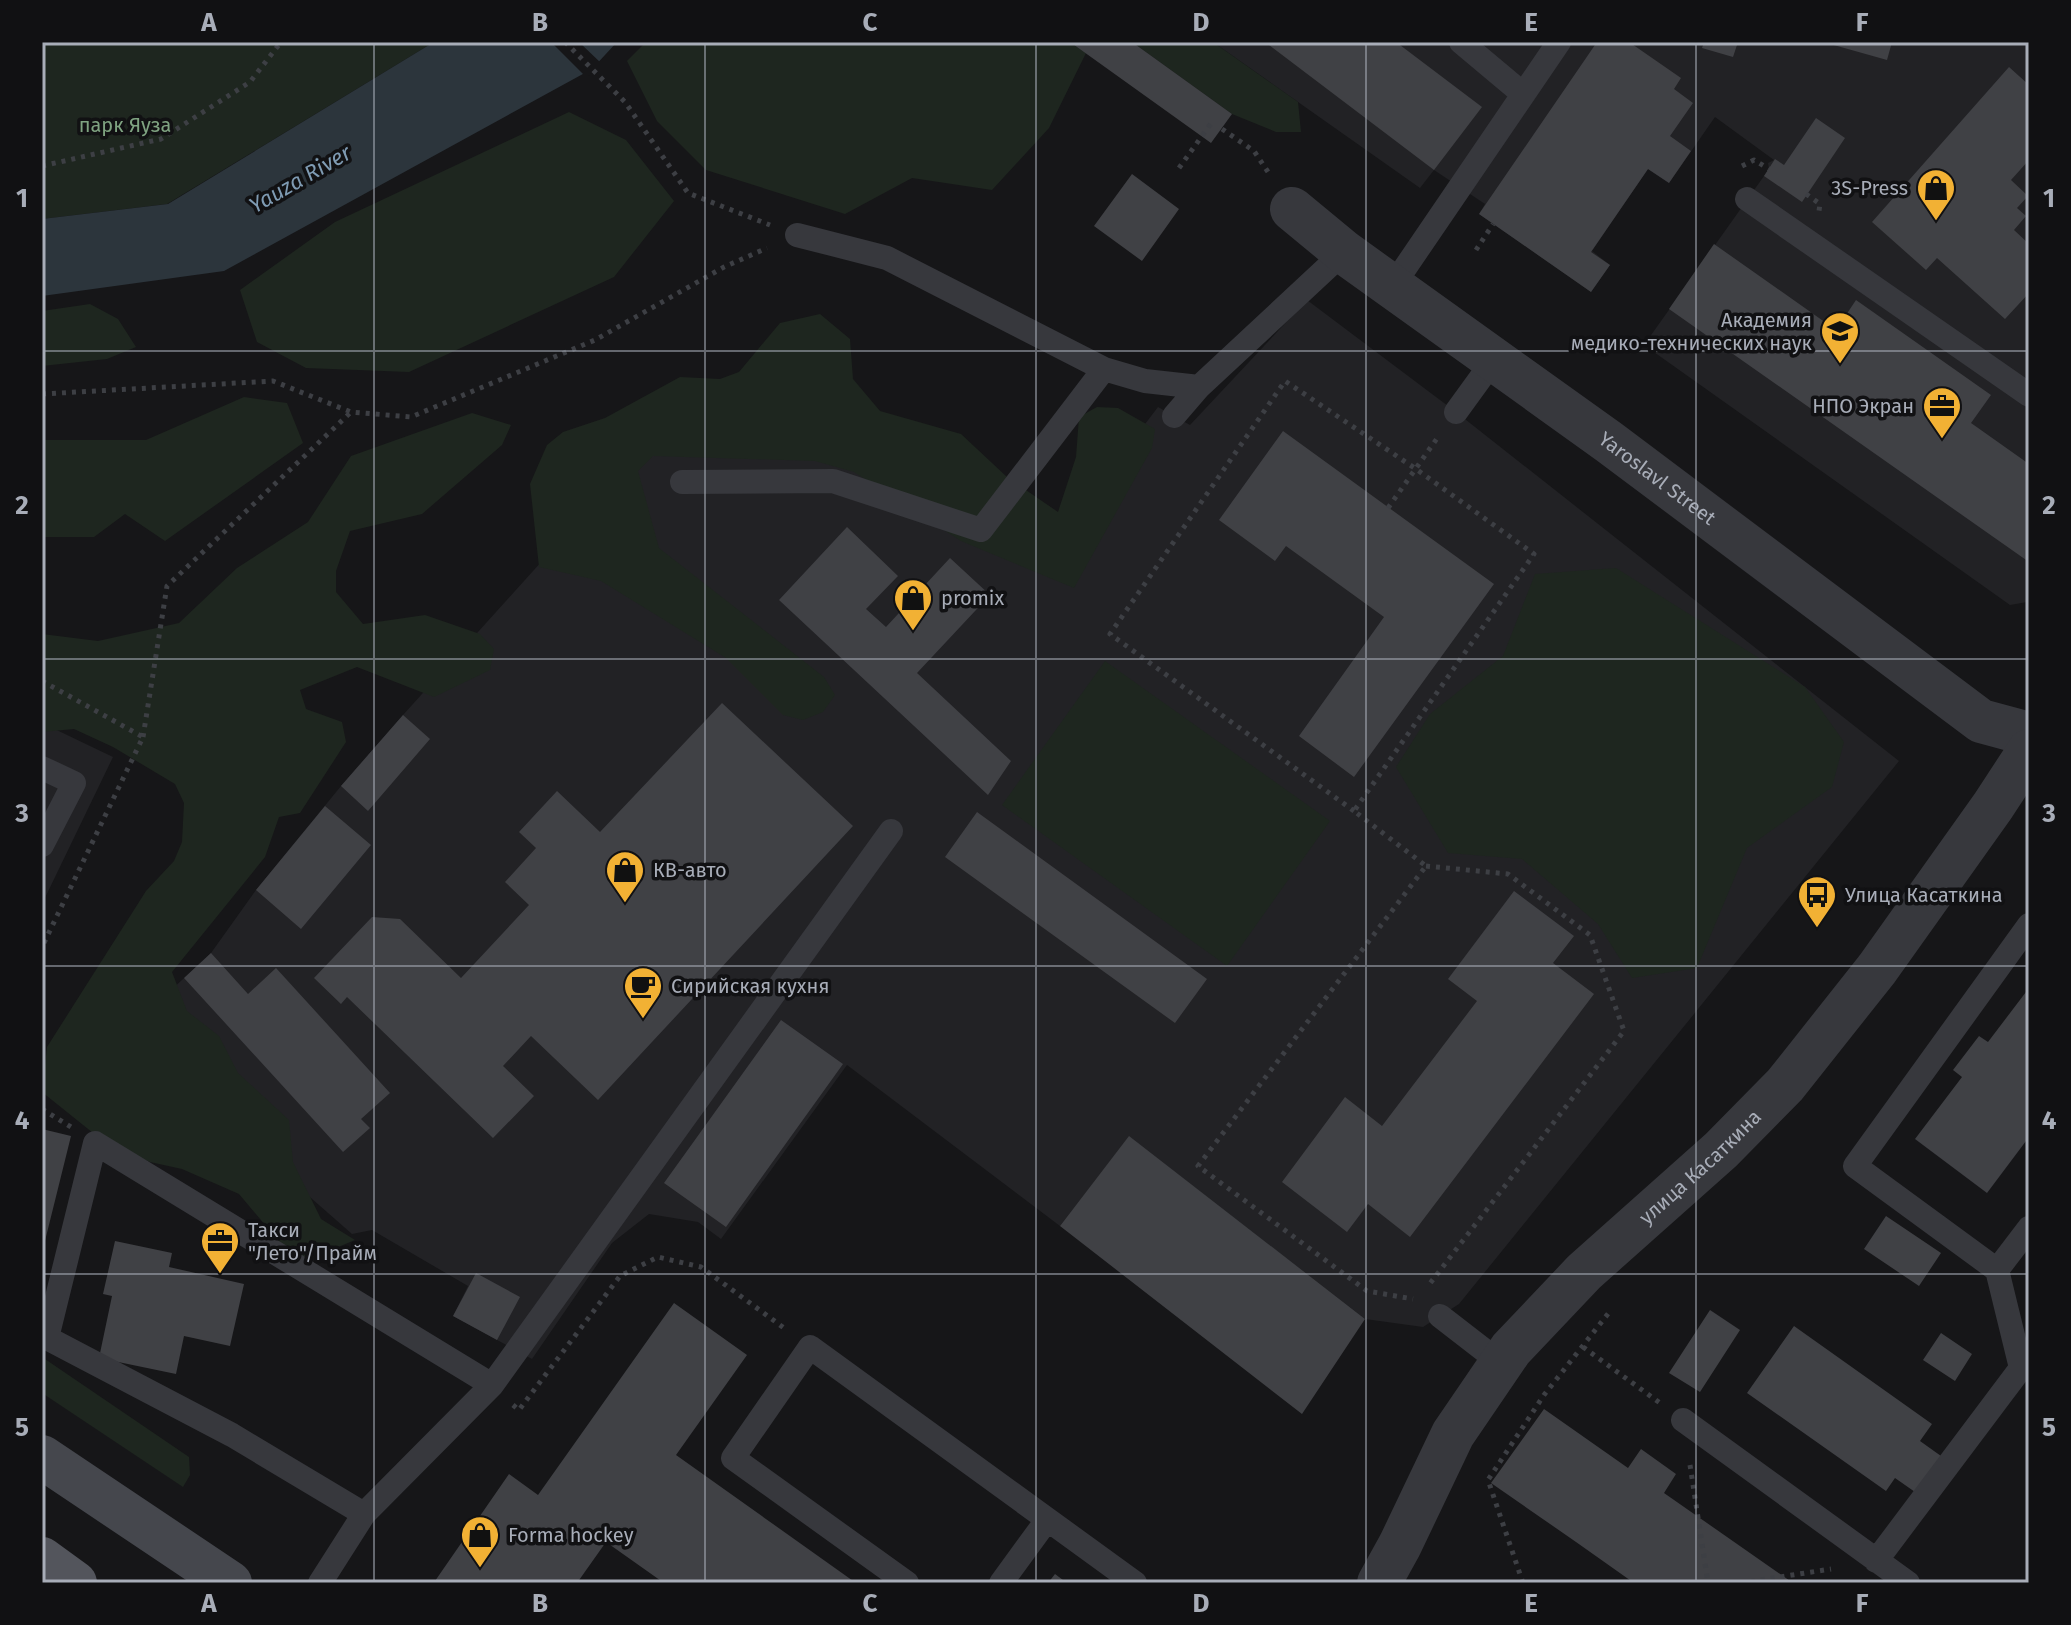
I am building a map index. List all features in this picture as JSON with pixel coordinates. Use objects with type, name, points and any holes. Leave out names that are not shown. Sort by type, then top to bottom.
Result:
[{"type":"main road","points":[[42,1457],[230,1583]]},
{"type":"main road","points":[[42,1559],[75,1583]]},
{"type":"street","name":"Yaroslavl Street","points":[[1292,209],[1344,252],[1609,442],[1981,721],[2029,734]]},
{"type":"street","name":"улица Касаткина","points":[[1379,1583],[1453,1434],[1511,1349],[1584,1272],[1721,1150],[1785,1085],[1877,969],[2029,751]]},
{"type":"lane","points":[[1461,42],[1523,94]]},
{"type":"lane","points":[[1392,287],[1559,42]]},
{"type":"lane","points":[[1747,199],[2029,395]]},
{"type":"lane","points":[[797,235],[887,258],[1104,369],[1145,381],[1199,387]]},
{"type":"lane","points":[[1174,416],[1199,387],[1344,252]]},
{"type":"lane","points":[[1456,412],[1493,361]]},
{"type":"lane","points":[[682,482],[833,481],[981,530],[1104,369]]},
{"type":"lane","points":[[42,768],[74,783],[42,845]]},
{"type":"lane","points":[[320,1583],[364,1514],[492,1385],[891,831]]},
{"type":"lane","points":[[1876,1561],[2021,1368],[1997,1270],[1855,1166],[2029,925]]},
{"type":"lane","points":[[364,1514],[232,1435],[47,1338],[95,1143],[492,1385]]},
{"type":"lane","points":[[1997,1270],[2029,1228]]},
{"type":"lane","points":[[1440,1316],[1502,1364]]},
{"type":"lane","points":[[907,1583],[733,1458],[810,1347],[1135,1583]]},
{"type":"lane","points":[[1683,1420],[1908,1583]]},
{"type":"lane","points":[[1001,1583],[1047,1520]]},
{"type":"path","points":[[42,166],[161,139],[250,82],[281,42]]},
{"type":"path","points":[[565,42],[625,102],[688,193],[797,235]]},
{"type":"path","points":[[1179,168],[1212,122]]},
{"type":"path","points":[[1222,129],[1254,151]]},
{"type":"path","points":[[1476,250],[1493,224]]},
{"type":"path","points":[[42,394],[273,381],[351,412],[411,417],[595,340],[724,267],[797,235]]},
{"type":"path","points":[[1354,811],[1534,554],[1416,469],[1285,381],[1110,634],[1426,866],[1508,874],[1590,935],[1624,1031],[1427,1287]]},
{"type":"path","points":[[143,737],[167,586],[351,412]]},
{"type":"path","points":[[1388,508],[1456,412]]},
{"type":"path","points":[[1418,1300],[1367,1291],[1198,1166],[1426,866]]},
{"type":"path","points":[[492,1385],[519,1410],[620,1276],[658,1257],[701,1267],[810,1347]]},
{"type":"path","points":[[1523,1583],[1488,1480],[1544,1395],[1612,1308]]},
{"type":"path","points":[[1583,1347],[1683,1420],[1708,1583]]},
{"type":"path","points":[[1741,1583],[1876,1561]]},
{"type":"shaded area","points":[[1213,42],[2029,42],[2027,602],[2010,605],[1644,345],[1769,169],[1768,163],[1774,160],[1715,117],[1669,183],[1648,169],[1592,251],[1610,265],[1591,292],[1479,214],[1485,204],[1434,170],[1420,188]]},
{"type":"shaded area","points":[[1307,300],[1456,412],[1899,761],[1459,1304],[1423,1327],[1365,1319],[1129,1137],[1060,1226],[847,1065],[721,1239],[698,1222],[649,1214],[612,1243],[532,1359],[453,1316],[468,1286],[372,1230],[352,1234],[124,1034],[211,953],[256,890],[341,786],[663,427],[890,427],[1062,533],[1158,407],[1190,425]]},
{"type":"shaded area","points":[[42,723],[113,757],[42,904]]},
{"type":"green space","name":"парк Яуза","points":[[42,42],[434,42],[167,204],[42,219]]},
{"type":"green space","points":[[646,42],[1070,42],[1086,53],[1049,128],[992,190],[912,178],[845,214],[706,170],[657,121],[627,61]]},
{"type":"green space","points":[[1132,42],[1213,42],[1298,102],[1301,132],[1276,132],[1232,114]]},
{"type":"green space","points":[[569,112],[626,140],[674,201],[614,277],[409,372],[306,368],[257,342],[240,290],[335,222]]},
{"type":"green space","points":[[90,304],[118,319],[136,347],[107,359],[42,366],[42,311]]},
{"type":"green space","points":[[820,314],[850,339],[853,379],[880,411],[961,434],[1007,477],[1058,512],[1076,457],[1079,417],[1097,407],[1118,408],[1155,429],[1152,448],[1074,588],[961,541],[854,472],[815,461],[653,456],[638,471],[659,548],[824,677],[835,695],[823,712],[803,720],[783,715],[726,658],[601,581],[539,567],[530,484],[547,445],[563,432],[605,418],[680,377],[720,379],[739,372],[780,323]]},
{"type":"green space","points":[[244,397],[287,403],[303,443],[165,541],[125,514],[94,537],[42,537],[42,440],[146,440]]},
{"type":"green space","points":[[472,413],[511,425],[502,445],[422,514],[350,531],[336,571],[336,592],[363,624],[425,615],[480,634],[494,649],[490,670],[434,697],[357,667],[300,690],[306,709],[342,722],[346,742],[300,813],[279,817],[265,857],[172,972],[187,1011],[219,1036],[238,1073],[289,1120],[293,1162],[321,1219],[355,1240],[295,1265],[293,1258],[239,1194],[182,1169],[150,1162],[103,1141],[42,1092],[47,1047],[146,891],[174,861],[182,842],[184,803],[175,784],[113,747],[74,729],[42,732],[42,634],[98,641],[179,623],[237,568],[308,522],[351,456]]},
{"type":"green space","points":[[1616,568],[1805,687],[1844,742],[1832,787],[1747,848],[1697,968],[1632,978],[1598,924],[1522,859],[1448,853],[1396,767],[1430,714],[1503,656],[1535,574]]},
{"type":"green space","points":[[1105,661],[1330,821],[1227,966],[1002,805]]},
{"type":"green space","points":[[42,1357],[189,1457],[190,1475],[183,1487],[42,1393]]},
{"type":"water","name":"Yauza River","points":[[434,42],[617,42],[592,69],[224,271],[42,296],[42,219],[168,204]]},
{"type":"pier","points":[[551,42],[579,42],[602,64],[586,77]]},
{"type":"building","points":[[1070,42],[1132,42],[1232,114],[1211,143]]},
{"type":"building","points":[[1265,42],[1396,42],[1482,107],[1434,170]]},
{"type":"building","points":[[1597,42],[1629,42],[1681,78],[1674,89],[1693,103],[1670,136],[1691,151],[1669,183],[1648,169],[1591,252],[1610,265],[1591,292],[1479,214]]},
{"type":"building","points":[[1704,42],[1738,42],[1733,57],[1702,48]]},
{"type":"building","points":[[1823,42],[1892,42],[1887,60]]},
{"type":"building","points":[[2009,67],[2029,85],[2029,160],[2011,180],[2028,196],[2017,208],[2026,216],[2014,230],[2029,244],[2029,293],[2005,319],[1937,258],[1926,270],[1872,222]]},
{"type":"building","points":[[1816,118],[1845,138],[1802,202],[1764,176],[1775,159],[1784,165]]},
{"type":"building","points":[[1132,174],[1179,209],[1142,261],[1094,226]]},
{"type":"building","points":[[1714,244],[1836,330],[1856,300],[1991,395],[1971,423],[2029,464],[2029,562],[1669,309]]},
{"type":"building","points":[[1283,431],[1494,584],[1354,777],[1299,736],[1384,617],[1286,546],[1275,561],[1219,520]]},
{"type":"building","points":[[847,527],[898,576],[866,609],[886,627],[950,558],[990,595],[917,673],[1011,761],[988,795],[779,600]]},
{"type":"building","points":[[722,703],[853,826],[598,1100],[531,1036],[503,1066],[534,1096],[493,1138],[347,997],[341,1004],[314,978],[372,917],[400,919],[461,978],[529,905],[505,882],[536,848],[519,832],[557,791],[600,832]]},
{"type":"building","points":[[403,715],[430,739],[368,811],[341,786]]},
{"type":"building","points":[[325,806],[371,845],[301,929],[256,890]]},
{"type":"building","points":[[977,812],[1207,979],[1175,1023],[945,857]]},
{"type":"building","points":[[1514,891],[1574,936],[1553,963],[1594,994],[1410,1237],[1368,1204],[1347,1232],[1282,1182],[1345,1097],[1382,1126],[1477,1001],[1448,979]]},
{"type":"building","points":[[211,953],[248,994],[276,968],[390,1093],[361,1119],[370,1128],[343,1152],[184,978]]},
{"type":"building","points":[[2029,988],[2029,1137],[1987,1193],[1915,1139],[1962,1077],[1953,1070],[1979,1036],[1988,1042]]},
{"type":"building","points":[[781,1020],[843,1064],[726,1227],[664,1183]]},
{"type":"building","points":[[42,1129],[71,1136],[43,1249],[42,1249]]},
{"type":"building","points":[[1129,1136],[1365,1319],[1302,1414],[1060,1226]]},
{"type":"building","points":[[1886,1216],[1941,1253],[1919,1286],[1864,1249]]},
{"type":"building","points":[[115,1241],[172,1253],[169,1267],[244,1284],[230,1346],[184,1336],[176,1374],[99,1358],[112,1296],[103,1294]]},
{"type":"building","points":[[476,1273],[520,1297],[497,1340],[453,1316]]},
{"type":"building","points":[[674,1303],[747,1355],[676,1455],[856,1583],[664,1583],[606,1542],[577,1583],[435,1581],[509,1474],[538,1495]]},
{"type":"building","points":[[1710,1310],[1740,1330],[1700,1392],[1669,1373]]},
{"type":"building","points":[[1794,1326],[1932,1424],[1920,1441],[1941,1456],[1915,1492],[1895,1478],[1886,1491],[1747,1393]]},
{"type":"building","points":[[1941,1333],[1972,1354],[1955,1381],[1923,1360]]},
{"type":"building","points":[[1544,1409],[1628,1468],[1641,1449],[1676,1474],[1664,1493],[1793,1583],[1634,1583],[1491,1483]]},
{"type":"building","points":[[1055,1574],[1067,1583],[1048,1583]]},
{"type":"place","name":"3S-Press","points":[[1936,222]]},
{"type":"place","name":"Академия медико-технических наук","points":[[1840,365]]},
{"type":"place","name":"НПО Экран","points":[[1942,440]]},
{"type":"place","name":"promix","points":[[913,632]]},
{"type":"place","name":"КВ-авто","points":[[625,904]]},
{"type":"place","name":"Улица Касаткина","points":[[1817,929]]},
{"type":"place","name":"Сирийская кухня","points":[[643,1020]]},
{"type":"place","name":"Такси \"Лето\"/Прайм","points":[[220,1275]]},
{"type":"place","name":"Forma hockey","points":[[480,1569]]}]
